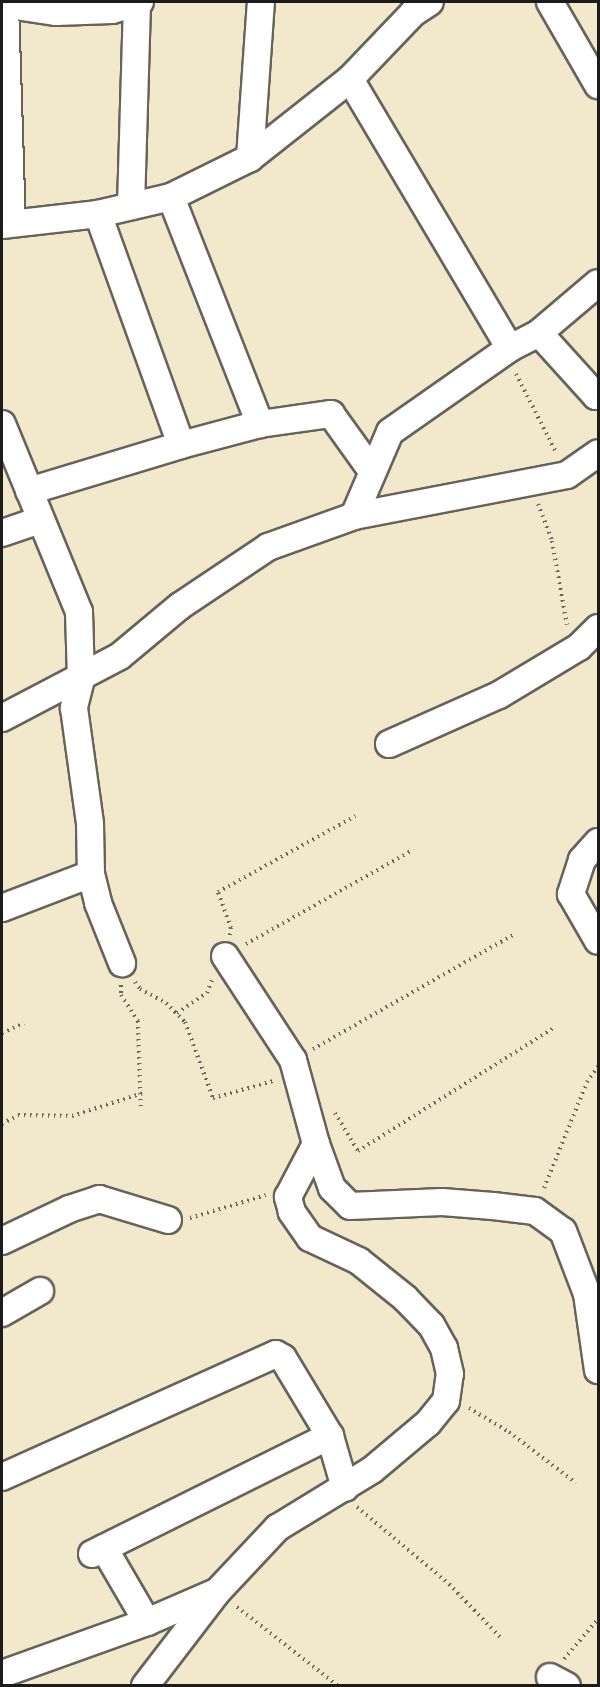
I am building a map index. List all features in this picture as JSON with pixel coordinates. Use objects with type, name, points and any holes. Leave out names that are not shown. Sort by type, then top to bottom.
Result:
[{"type":"street","points":[[250,158],[261,2]]},
{"type":"street","points":[[397,2],[399,28]]},
{"type":"street","points":[[131,206],[139,3],[112,10],[56,12],[3,4],[7,224],[98,214],[171,197],[250,158],[350,80],[399,28],[430,2]]},
{"type":"street","points":[[550,2],[598,85]]},
{"type":"street","points":[[350,80],[507,350]]},
{"type":"street","points":[[171,197],[260,424]]},
{"type":"street","points":[[98,214],[181,445]]},
{"type":"street","points":[[354,516],[390,432],[507,350],[539,333],[598,283]]},
{"type":"street","points":[[539,333],[596,396],[598,394]]},
{"type":"street","points":[[29,491],[181,445],[260,424],[331,414],[372,471]]},
{"type":"street","points":[[3,433],[79,612],[81,679],[74,708],[90,824],[91,874],[98,903],[122,963]]},
{"type":"street","points":[[2,718],[81,679],[120,656],[180,606],[268,547],[354,516],[567,474],[598,453]]},
{"type":"street","points":[[2,533],[40,520]]},
{"type":"street","points":[[389,744],[499,695],[572,652],[598,628]]},
{"type":"street","points":[[598,842],[582,860],[571,894],[598,941]]},
{"type":"street","points":[[2,908],[91,874]]},
{"type":"street","points":[[225,956],[293,1060],[316,1144],[332,1188],[350,1206],[442,1202],[535,1211],[563,1231],[578,1266],[587,1294],[598,1370]]},
{"type":"street","points":[[145,1686],[217,1592],[277,1528],[345,1488],[429,1423],[447,1395],[450,1374],[444,1348],[431,1325],[405,1298],[359,1261],[310,1238],[292,1212],[288,1197],[316,1144]]},
{"type":"street","points":[[2,1241],[69,1209],[99,1199],[168,1221]]},
{"type":"street","points":[[2,1313],[40,1291]]},
{"type":"street","points":[[2,1477],[276,1354],[283,1358],[330,1436],[345,1488]]},
{"type":"street","points":[[147,1622],[98,1551],[330,1436]]},
{"type":"street","points":[[2,1674],[147,1622],[217,1592]]},
{"type":"path","points":[[507,350],[567,474]]},
{"type":"path","points":[[530,483],[552,541],[572,652]]},
{"type":"path","points":[[225,956],[231,928],[218,892],[355,816]]},
{"type":"path","points":[[177,1013],[207,993],[214,959],[218,954],[225,956],[413,850]]},
{"type":"path","points":[[122,963],[140,989],[166,1003],[185,1022],[213,1098],[265,1086],[284,1074],[293,1060],[513,935]]},
{"type":"path","points":[[122,963],[121,995],[138,1021],[143,1093],[141,1110]]},
{"type":"path","points":[[2,1033],[24,1023]]},
{"type":"path","points":[[329,1104],[358,1151],[555,1027]]},
{"type":"path","points":[[535,1211],[587,1082],[598,1066]]},
{"type":"path","points":[[2,1124],[18,1115],[72,1116],[143,1093]]},
{"type":"path","points":[[168,1221],[203,1216],[279,1191],[288,1197]]},
{"type":"path","points":[[447,1395],[509,1432],[576,1483]]},
{"type":"path","points":[[345,1488],[360,1512],[449,1584],[500,1637]]},
{"type":"path","points":[[217,1592],[338,1686]]},
{"type":"path","points":[[559,1681],[598,1619]]}]
